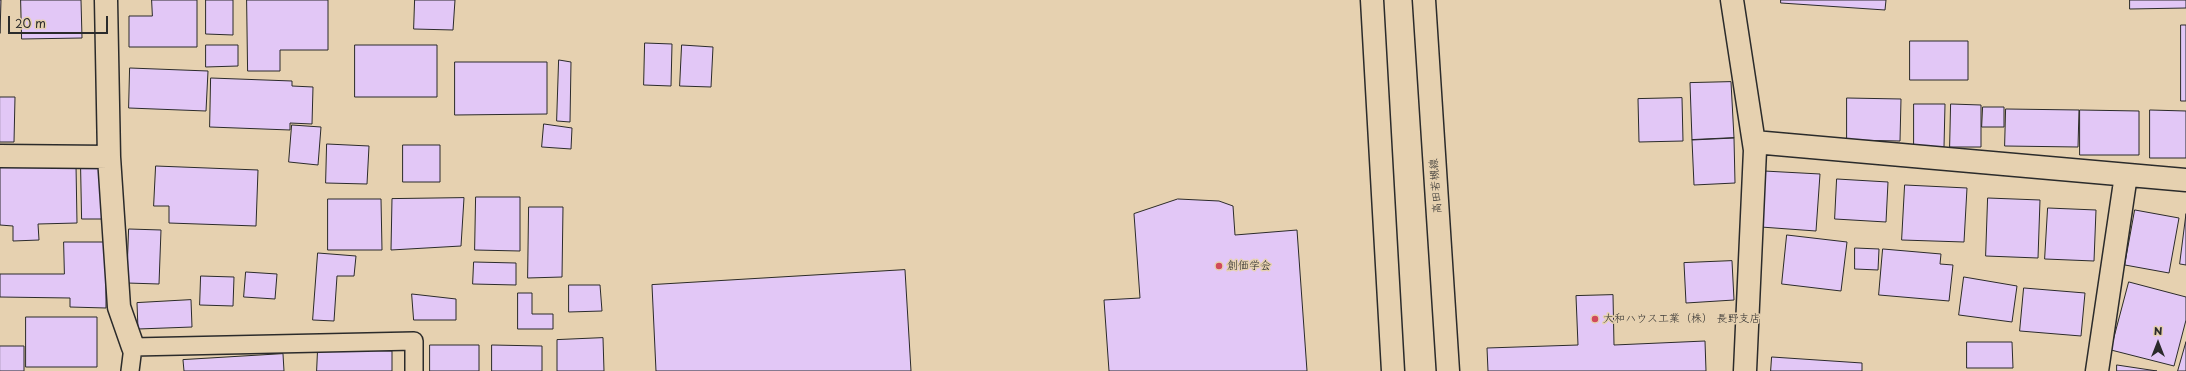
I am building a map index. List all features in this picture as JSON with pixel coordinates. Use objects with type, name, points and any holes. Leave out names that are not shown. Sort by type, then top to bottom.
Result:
[{"type":"street","points":[[106,0],[109,157],[119,307],[133,347]]},
{"type":"street","points":[[1372,0],[1393,371]]},
{"type":"street","name":"高田若槻線","points":[[1424,0],[1448,371]]},
{"type":"street","points":[[1732,0],[1755,150],[1744,371]]},
{"type":"street","points":[[1754,142],[2186,180]]},
{"type":"street","points":[[0,156],[109,157]]},
{"type":"street","points":[[2097,371],[2126,175]]},
{"type":"lane","points":[[130,371],[133,347],[414,341],[414,371]]},
{"type":"building","points":[[0,0],[1,0],[0,33]]},
{"type":"building","points":[[21,0],[81,0],[82,38],[22,39]]},
{"type":"building","points":[[152,0],[197,0],[197,47],[129,47],[129,16],[152,16]]},
{"type":"building","points":[[206,0],[233,0],[233,35],[206,34]]},
{"type":"building","points":[[247,0],[328,0],[328,50],[280,50],[280,71],[248,71]]},
{"type":"building","points":[[415,0],[455,0],[453,30],[414,29]]},
{"type":"building","points":[[1781,0],[1886,0],[1885,10],[1781,3]]},
{"type":"building","points":[[2130,0],[2186,0],[2186,8],[2130,9]]},
{"type":"building","points":[[2181,25],[2186,25],[2186,101],[2181,101]]},
{"type":"building","points":[[1910,41],[1968,41],[1968,80],[1910,80]]},
{"type":"building","points":[[645,43],[672,44],[671,86],[644,85]]},
{"type":"building","points":[[206,45],[238,45],[238,66],[206,67]]},
{"type":"building","points":[[355,45],[437,45],[437,97],[355,97]]},
{"type":"building","points":[[682,45],[713,47],[711,87],[680,86]]},
{"type":"building","points":[[559,60],[571,62],[570,122],[557,121]]},
{"type":"building","points":[[455,62],[547,62],[547,114],[455,115]]},
{"type":"building","points":[[130,68],[208,71],[206,111],[129,108]]},
{"type":"building","points":[[211,78],[292,81],[292,86],[313,87],[312,124],[290,123],[290,130],[210,127]]},
{"type":"building","points":[[1731,82],[1734,138],[1692,140],[1690,83]]},
{"type":"building","points":[[0,97],[15,97],[14,142],[0,142]]},
{"type":"building","points":[[1682,98],[1683,141],[1639,142],[1638,99]]},
{"type":"building","points":[[1847,98],[1901,99],[1900,141],[1847,140]]},
{"type":"building","points":[[1914,104],[1945,104],[1944,147],[1914,147]]},
{"type":"building","points":[[1951,104],[1981,105],[1981,147],[1950,147]]},
{"type":"building","points":[[1983,107],[2004,107],[2004,127],[1982,127]]},
{"type":"building","points":[[2006,109],[2079,110],[2078,147],[2005,146]]},
{"type":"building","points":[[2080,110],[2139,111],[2139,155],[2080,155]]},
{"type":"building","points":[[2150,110],[2186,111],[2186,158],[2150,158]]},
{"type":"building","points":[[544,124],[572,128],[571,149],[542,147]]},
{"type":"building","points":[[292,125],[321,127],[318,165],[289,162]]},
{"type":"building","points":[[1734,138],[1735,183],[1694,185],[1692,140]]},
{"type":"building","points":[[327,144],[369,146],[367,184],[326,183]]},
{"type":"building","points":[[403,145],[440,145],[440,182],[403,182]]},
{"type":"building","points":[[76,165],[77,223],[38,224],[39,240],[13,241],[13,226],[0,225],[0,166]]},
{"type":"building","points":[[156,166],[258,170],[256,226],[169,223],[169,206],[154,206]]},
{"type":"building","points":[[81,168],[106,168],[107,219],[82,219]]},
{"type":"building","points":[[1764,171],[1820,174],[1816,231],[1761,227]]},
{"type":"building","points":[[1837,179],[1888,182],[1886,222],[1835,219]]},
{"type":"building","points":[[1905,185],[1967,188],[1964,242],[1902,240]]},
{"type":"building","points":[[476,197],[520,197],[520,251],[475,250]]},
{"type":"building","points":[[464,198],[461,246],[391,250],[392,199]]},
{"type":"building","points":[[1988,198],[2040,200],[2038,258],[1986,256]]},
{"type":"building","points":[[328,199],[381,199],[382,250],[328,250]]},
{"type":"building","name":"創価学会","points":[[1178,199],[1219,201],[1233,206],[1235,235],[1297,230],[1307,371],[1109,371],[1104,300],[1140,298],[1134,214]]},
{"type":"building","points":[[529,207],[563,207],[562,277],[528,278]]},
{"type":"building","points":[[2048,208],[2096,210],[2094,261],[2045,259]]},
{"type":"building","points":[[2135,210],[2179,218],[2169,273],[2125,265]]},
{"type":"building","points":[[2186,214],[2186,265],[2180,264]]},
{"type":"building","points":[[129,229],[161,230],[159,284],[127,283]]},
{"type":"building","points":[[1787,235],[1847,242],[1841,291],[1782,284]]},
{"type":"building","points":[[64,242],[106,242],[106,308],[70,307],[70,298],[0,297],[0,274],[64,274]]},
{"type":"building","points":[[1855,248],[1879,249],[1878,270],[1855,269]]},
{"type":"building","points":[[1883,249],[1941,254],[1940,264],[1953,265],[1949,301],[1879,295]]},
{"type":"building","points":[[318,253],[356,256],[354,276],[337,276],[334,321],[313,320]]},
{"type":"building","points":[[1732,261],[1734,300],[1686,303],[1684,263]]},
{"type":"building","points":[[474,262],[516,263],[516,285],[473,284]]},
{"type":"building","points":[[905,270],[911,371],[656,371],[652,285]]},
{"type":"building","points":[[246,272],[277,274],[275,299],[244,297]]},
{"type":"building","points":[[201,276],[234,277],[233,306],[200,305]]},
{"type":"building","points":[[1964,277],[2017,286],[2012,322],[1959,315]]},
{"type":"building","points":[[2129,282],[2186,297],[2186,320],[2174,366],[2111,350]]},
{"type":"building","points":[[569,285],[600,285],[602,311],[569,312]]},
{"type":"building","points":[[2024,288],[2085,293],[2081,336],[2020,331]]},
{"type":"building","points":[[518,293],[532,293],[532,314],[553,314],[553,329],[518,329]]},
{"type":"building","points":[[412,294],[456,299],[456,320],[414,320]]},
{"type":"building","name":"大和ハウス工業（株） 長野支店","points":[[1613,295],[1614,345],[1705,341],[1706,371],[1488,371],[1487,348],[1578,345],[1576,296]]},
{"type":"building","points":[[191,300],[192,327],[138,329],[137,303]]},
{"type":"building","points":[[26,317],[97,317],[97,367],[26,367]]},
{"type":"building","points":[[603,338],[604,371],[557,371],[557,340]]},
{"type":"building","points":[[1967,342],[2012,342],[2013,368],[1967,368]]},
{"type":"building","points":[[2186,342],[2186,371],[2178,371]]},
{"type":"building","points":[[430,345],[479,345],[479,371],[430,371]]},
{"type":"building","points":[[492,345],[542,346],[542,371],[492,371]]},
{"type":"building","points":[[0,346],[24,346],[24,371],[0,371]]},
{"type":"building","points":[[318,349],[392,351],[392,371],[317,371]]},
{"type":"building","points":[[283,354],[284,371],[184,371],[183,360]]},
{"type":"building","points":[[1772,357],[1862,363],[1862,371],[1771,371]]},
{"type":"building","points":[[2117,365],[2157,371],[2117,371]]},
{"type":"place","name":"創価学会","points":[[1219,266]]},
{"type":"place","name":"大和ハウス工業（株） 長野支店","points":[[1595,319]]}]
